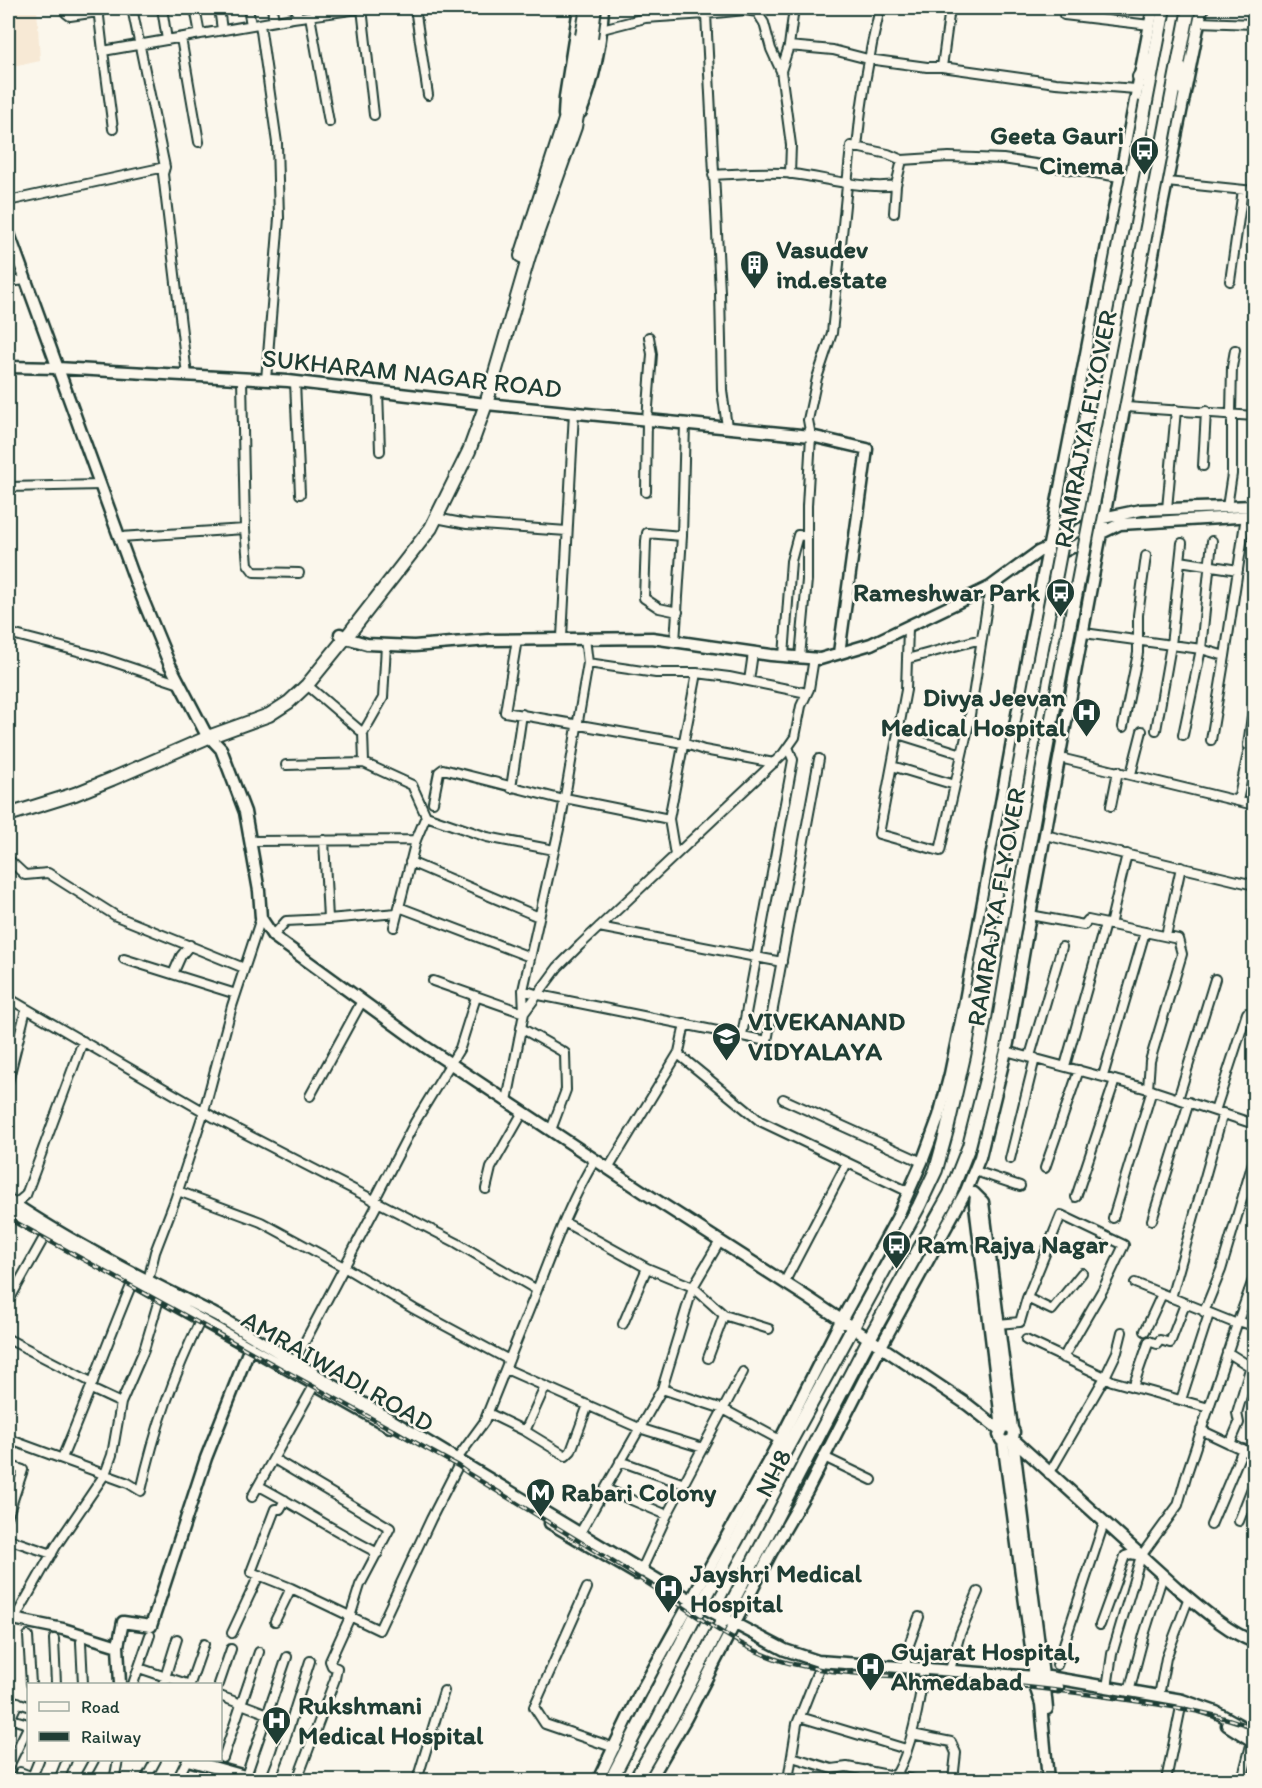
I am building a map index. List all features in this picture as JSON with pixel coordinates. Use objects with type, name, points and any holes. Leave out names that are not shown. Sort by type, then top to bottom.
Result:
[{"type":"main road","points":[[8,809],[83,785],[266,709],[286,697],[343,636],[431,528],[469,451],[570,125],[571,101],[584,33],[586,8]]},
{"type":"main road","points":[[584,33],[596,8]]},
{"type":"main road","name":"RAMRAJYA FLYOVER","points":[[694,1609],[847,1323],[920,1206],[936,1170],[969,1033],[1164,8]]},
{"type":"main road","points":[[1184,90],[1183,75],[1178,64],[1188,43],[1190,8]]},
{"type":"main road","points":[[1138,83],[1154,57]]},
{"type":"main road","name":"RAMRAJYA FLYOVER","points":[[952,1188],[969,1146],[994,1048],[1042,772],[1178,64]]},
{"type":"main road","points":[[8,815],[85,790],[208,734],[269,715],[290,702],[307,685],[426,522],[463,448],[482,403]]},
{"type":"main road","points":[[963,1010],[969,1033]]},
{"type":"main road","name":"NH8","points":[[635,1780],[728,1624],[869,1339],[952,1188]]},
{"type":"main road","points":[[611,1780],[694,1609]]},
{"type":"street","points":[[65,8],[66,13],[70,16],[98,10],[113,129]]},
{"type":"street","points":[[132,8],[165,167],[163,174],[187,375]]},
{"type":"street","points":[[162,8],[167,40]]},
{"type":"street","points":[[195,8],[200,34]]},
{"type":"street","points":[[219,8],[222,30]]},
{"type":"street","points":[[248,8],[255,25],[277,143],[279,218],[266,380]]},
{"type":"street","points":[[272,8],[274,21]]},
{"type":"street","points":[[296,8],[298,17]]},
{"type":"street","points":[[103,51],[310,16],[325,10],[363,8],[374,115]]},
{"type":"street","points":[[415,8],[428,95]]},
{"type":"street","points":[[579,8],[584,33],[645,18],[746,10],[757,12],[764,22],[771,49],[782,71],[790,145],[790,174]]},
{"type":"street","points":[[570,125],[587,97],[602,28],[603,8]]},
{"type":"street","points":[[782,71],[789,46],[794,8]]},
{"type":"street","points":[[857,148],[860,105],[880,8]]},
{"type":"street","points":[[942,66],[950,8]]},
{"type":"street","points":[[1065,8],[1064,15],[1150,25]]},
{"type":"street","points":[[598,1780],[639,1695],[694,1609],[780,1440],[847,1323],[909,1192],[942,1106],[963,1010],[1046,561],[1153,8]]},
{"type":"street","points":[[650,1780],[686,1718],[728,1624],[771,1553],[824,1457],[975,1170],[1006,1051],[1184,90],[1188,43],[1199,22],[1202,8]]},
{"type":"street","points":[[706,14],[720,292],[722,390],[727,428]]},
{"type":"street","points":[[310,16],[330,122]]},
{"type":"street","points":[[1199,22],[1254,24]]},
{"type":"street","points":[[181,38],[199,142]]},
{"type":"street","points":[[789,46],[832,50],[868,59],[927,67],[942,66],[1056,83],[1138,83]]},
{"type":"street","points":[[800,657],[807,580],[811,436],[808,420],[817,378],[832,333],[850,146],[888,154],[902,160],[949,157],[1003,159],[1120,177]]},
{"type":"street","points":[[894,213],[896,185],[902,160]]},
{"type":"street","points":[[8,201],[165,167]]},
{"type":"street","points":[[713,175],[790,174],[847,183],[896,185]]},
{"type":"street","points":[[1167,182],[1254,191]]},
{"type":"street","points":[[1230,281],[1243,190]]},
{"type":"street","points":[[8,231],[136,584],[180,684],[208,734],[221,749],[245,812],[259,891],[261,918],[236,994],[204,1111],[155,1252],[148,1281]]},
{"type":"street","points":[[8,282],[26,280]]},
{"type":"street","points":[[1254,312],[1254,317]]},
{"type":"street","points":[[646,492],[647,420],[652,354],[649,337]]},
{"type":"street","points":[[1227,507],[1232,474],[1232,367],[1235,350]]},
{"type":"street","name":"SUKHARAM NAGAR ROAD","points":[[8,367],[57,367],[295,382],[811,436],[867,449],[839,653]]},
{"type":"street","points":[[242,379],[245,529],[248,564],[254,572],[299,573]]},
{"type":"street","points":[[295,382],[300,494]]},
{"type":"street","points":[[378,391],[380,451]]},
{"type":"street","points":[[1126,407],[1254,416]]},
{"type":"street","points":[[1167,509],[1176,410]]},
{"type":"street","points":[[1203,466],[1206,411]]},
{"type":"street","points":[[562,638],[574,412]]},
{"type":"street","points":[[675,642],[682,536],[685,423]]},
{"type":"street","points":[[8,487],[101,485]]},
{"type":"street","points":[[343,636],[367,644],[414,646],[517,639],[652,638],[753,653],[820,658],[871,644],[908,628],[990,587],[1038,552],[1105,517],[1141,510],[1254,506]]},
{"type":"street","points":[[1028,561],[1040,563],[1046,561],[1120,524],[1250,516],[1238,570],[1211,740]]},
{"type":"street","points":[[436,518],[467,524],[567,531]]},
{"type":"street","points":[[120,537],[245,529]]},
{"type":"street","points":[[678,612],[659,608],[644,598],[647,533],[682,536]]},
{"type":"street","points":[[784,656],[791,561],[798,535],[807,536]]},
{"type":"street","points":[[1183,735],[1201,649],[1212,541]]},
{"type":"street","points":[[1156,730],[1172,645],[1182,543]]},
{"type":"street","points":[[1123,727],[1138,653],[1138,615],[1146,556]]},
{"type":"street","points":[[1180,561],[1238,570]]},
{"type":"street","points":[[908,628],[906,690],[879,834],[940,850],[968,728],[990,587]]},
{"type":"street","points":[[8,633],[93,656],[180,684]]},
{"type":"street","points":[[1084,633],[1201,649],[1225,656]]},
{"type":"street","points":[[507,1101],[524,1013],[523,990],[554,850],[578,725],[588,663],[585,638]]},
{"type":"street","points":[[517,639],[505,712],[682,743],[704,750],[774,763]]},
{"type":"street","points":[[907,659],[981,639]]},
{"type":"street","points":[[364,763],[363,733],[382,698],[386,645]]},
{"type":"street","points":[[749,681],[753,653]]},
{"type":"street","points":[[524,1013],[558,967],[774,763],[788,747],[795,737],[814,658]]},
{"type":"street","points":[[588,663],[656,673],[697,673],[807,693]]},
{"type":"street","points":[[675,855],[669,819],[697,673]]},
{"type":"street","points":[[307,685],[363,733]]},
{"type":"street","points":[[1238,801],[1254,701]]},
{"type":"street","points":[[511,788],[522,714]]},
{"type":"street","points":[[1131,774],[1142,731]]},
{"type":"street","points":[[898,734],[962,754]]},
{"type":"street","points":[[742,1035],[793,760],[788,747]]},
{"type":"street","points":[[1060,758],[1254,805]]},
{"type":"street","points":[[523,990],[766,1041],[819,759]]},
{"type":"street","points":[[286,765],[364,763],[412,785],[426,816],[487,837],[554,850]]},
{"type":"street","points":[[892,766],[955,785]]},
{"type":"street","points":[[433,802],[441,770],[499,782],[511,788],[564,800],[570,799],[669,819]]},
{"type":"street","points":[[1112,806],[1118,771]]},
{"type":"street","points":[[394,927],[416,840],[426,816]]},
{"type":"street","points":[[1045,835],[1254,885]]},
{"type":"street","points":[[324,840],[327,919]]},
{"type":"street","points":[[250,841],[416,840]]},
{"type":"street","points":[[1065,1066],[1127,854]]},
{"type":"street","points":[[8,859],[25,875],[48,873],[116,916],[244,968]]},
{"type":"street","points":[[410,862],[539,917]]},
{"type":"street","points":[[1166,936],[1181,867]]},
{"type":"street","points":[[273,936],[286,921],[327,919],[398,910],[530,957]]},
{"type":"street","points":[[1030,915],[1084,925],[1088,920],[1178,939],[1182,954],[1150,1061],[1150,1090],[1113,1218]]},
{"type":"street","points":[[261,918],[273,936],[451,1064],[847,1323],[880,1348],[968,1405],[1006,1433],[1049,1474],[1189,1597],[1245,1638],[1254,1642]]},
{"type":"street","points":[[599,927],[782,962]]},
{"type":"street","points":[[1103,1076],[1145,932]]},
{"type":"street","points":[[173,975],[181,956],[190,945]]},
{"type":"street","points":[[1010,1159],[1033,1057],[1062,947]]},
{"type":"street","points":[[124,959],[236,994]]},
{"type":"street","points":[[1178,1099],[1215,979]]},
{"type":"street","points":[[433,981],[524,1013]]},
{"type":"street","points":[[292,1366],[344,1267],[415,1122],[460,1048],[476,997]]},
{"type":"street","points":[[8,998],[204,1111],[457,1243],[537,1290]]},
{"type":"street","points":[[310,1096],[362,1001]]},
{"type":"street","points":[[8,1082],[27,1009]]},
{"type":"street","points":[[1215,1111],[1247,1013]]},
{"type":"street","points":[[608,1168],[678,1054],[685,1024]]},
{"type":"street","points":[[521,1028],[565,1053],[566,1090],[551,1130]]},
{"type":"street","points":[[83,1041],[26,1195],[10,1206],[218,1316],[292,1366],[580,1533],[694,1609],[785,1650],[818,1661],[950,1670],[1107,1688],[1182,1700],[1216,1712],[1254,1738]]},
{"type":"street","points":[[1006,1051],[1103,1076],[1254,1123]]},
{"type":"street","points":[[678,1054],[760,1121],[909,1192]]},
{"type":"street","points":[[1045,1168],[1079,1070]]},
{"type":"street","points":[[1076,1197],[1115,1080]]},
{"type":"street","points":[[783,1099],[922,1161]]},
{"type":"street","points":[[1152,1220],[1190,1102]]},
{"type":"street","points":[[486,1189],[491,1168],[523,1112]]},
{"type":"street","points":[[1171,1298],[1223,1113]]},
{"type":"street","points":[[1181,1400],[1254,1159]]},
{"type":"street","points":[[285,1500],[280,1509],[274,1509],[250,1572],[291,1588],[379,1630],[458,1463],[484,1422],[564,1222],[595,1160]]},
{"type":"street","points":[[784,1283],[847,1163]]},
{"type":"street","points":[[975,1170],[1020,1186]]},
{"type":"street","points":[[952,1188],[967,1186]]},
{"type":"street","points":[[967,1186],[983,1202],[998,1324],[1006,1433]]},
{"type":"street","points":[[177,1191],[261,1222],[509,1360]]},
{"type":"street","points":[[976,1196],[975,1205],[1039,1680],[1055,1780]]},
{"type":"street","name":"AMRAIWADI ROAD","points":[[10,1206],[46,1234],[250,1347],[292,1366],[315,1384],[458,1463],[589,1547],[641,1573]]},
{"type":"street","points":[[998,1324],[1020,1322],[1026,1298],[1061,1215],[1124,1245],[1103,1289],[1063,1358]]},
{"type":"street","points":[[564,1222],[647,1268],[693,1287],[724,1315],[770,1329]]},
{"type":"street","points":[[8,1302],[46,1234]]},
{"type":"street","points":[[580,1533],[662,1389],[693,1287],[720,1241]]},
{"type":"street","points":[[623,1324],[647,1268]]},
{"type":"street","points":[[1026,1298],[1052,1310],[1082,1273]]},
{"type":"street","points":[[1107,1688],[1112,1654],[1141,1556],[1178,1505],[1227,1352],[1254,1277]]},
{"type":"street","points":[[62,1458],[133,1281]]},
{"type":"street","points":[[1135,1284],[1207,1313],[1254,1326]]},
{"type":"street","points":[[1145,1331],[1162,1294]]},
{"type":"street","points":[[118,1646],[63,1629],[11,1619],[105,1474],[112,1455],[121,1403],[144,1350],[160,1296]]},
{"type":"street","points":[[1133,1387],[1149,1341],[1157,1344],[1160,1340],[1170,1343],[1185,1304]]},
{"type":"street","points":[[708,1358],[724,1315]]},
{"type":"street","points":[[8,1438],[128,1483],[141,1491],[153,1438],[178,1367],[201,1319]]},
{"type":"street","points":[[1049,1474],[1105,1377],[1117,1352],[1122,1332]]},
{"type":"street","points":[[8,1339],[121,1403]]},
{"type":"street","points":[[1026,1340],[1105,1377],[1209,1408]]},
{"type":"street","points":[[120,1683],[118,1646],[123,1622],[151,1626],[156,1604],[206,1458],[250,1347]]},
{"type":"street","points":[[1227,1352],[1252,1368]]},
{"type":"street","points":[[1230,1443],[1239,1423],[1237,1413],[1254,1355]]},
{"type":"street","points":[[506,1369],[639,1428],[703,1448]]},
{"type":"street","points":[[641,1573],[667,1515],[742,1371]]},
{"type":"street","points":[[252,1497],[315,1384]]},
{"type":"street","points":[[525,1431],[545,1387]]},
{"type":"street","points":[[662,1389],[723,1409],[780,1440]]},
{"type":"street","points":[[488,1413],[525,1431],[561,1454],[569,1455],[588,1405]]},
{"type":"street","points":[[1201,1430],[1254,1455]]},
{"type":"street","points":[[1210,1525],[1243,1449]]},
{"type":"street","points":[[824,1457],[872,1480]]},
{"type":"street","points":[[274,1459],[390,1528],[360,1585],[351,1617],[330,1661],[332,1666],[338,1668],[335,1679],[297,1780]]},
{"type":"street","points":[[620,1461],[684,1485]]},
{"type":"street","points":[[8,1465],[23,1470],[8,1515]]},
{"type":"street","points":[[1239,1521],[1254,1483]]},
{"type":"street","points":[[259,1486],[347,1538],[378,1553]]},
{"type":"street","points":[[606,1489],[667,1515]]},
{"type":"street","points":[[1057,1665],[1104,1523]]},
{"type":"street","points":[[8,1539],[52,1554]]},
{"type":"street","points":[[1101,1625],[1125,1556],[1131,1554],[1141,1556]]},
{"type":"street","points":[[232,1633],[259,1575]]},
{"type":"street","points":[[1130,1692],[1144,1635],[1163,1575]]},
{"type":"street","points":[[587,1587],[534,1707],[545,1724],[615,1748]]},
{"type":"street","points":[[275,1621],[291,1588]]},
{"type":"street","points":[[950,1670],[960,1634],[978,1592]]},
{"type":"street","points":[[1159,1696],[1166,1658],[1189,1597]]},
{"type":"street","points":[[906,1667],[906,1653],[919,1617]]},
{"type":"street","points":[[728,1624],[783,1655],[819,1668],[1039,1680],[1181,1707],[1213,1717],[1254,1738]]},
{"type":"street","points":[[133,1683],[150,1635]]},
{"type":"street","points":[[28,1636],[32,1683]]},
{"type":"street","points":[[54,1639],[56,1683]]},
{"type":"street","points":[[164,1681],[177,1639]]},
{"type":"street","points":[[81,1642],[84,1683]]},
{"type":"street","points":[[189,1683],[204,1644]]},
{"type":"street","points":[[219,1683],[231,1649]]},
{"type":"street","points":[[223,1758],[259,1652]]},
{"type":"street","points":[[246,1778],[287,1657]]},
{"type":"street","points":[[270,1780],[310,1661]]},
{"type":"street","points":[[139,1668],[164,1681],[181,1683]]},
{"type":"street","points":[[788,1780],[800,1717],[819,1668]]},
{"type":"street","points":[[894,1778],[912,1734],[923,1675]]},
{"type":"street","points":[[1039,1680],[1048,1780]]},
{"type":"street","points":[[417,1780],[444,1690]]},
{"type":"street","points":[[222,1697],[268,1714]]},
{"type":"street","points":[[8,1699],[27,1706]]},
{"type":"street","points":[[18,1702],[8,1720],[27,1726]]},
{"type":"street","points":[[1166,1780],[1181,1707]]},
{"type":"street","points":[[800,1717],[906,1749]]},
{"type":"street","points":[[27,1728],[8,1768],[41,1780]]},
{"type":"street","points":[[912,1734],[951,1742],[956,1753],[953,1780]]},
{"type":"street","points":[[1242,1780],[1254,1738]]},
{"type":"street","points":[[792,1757],[832,1769],[847,1767],[894,1778],[914,1780]]},
{"type":"street","points":[[32,1777],[39,1761]]},
{"type":"street","points":[[59,1780],[67,1761]]},
{"type":"street","points":[[83,1780],[93,1761]]},
{"type":"street","points":[[114,1780],[118,1761]]},
{"type":"street","points":[[145,1780],[155,1761]]},
{"type":"street","points":[[177,1780],[186,1761]]},
{"type":"street","points":[[190,1761],[259,1780]]},
{"type":"street","points":[[863,1780],[866,1770]]},
{"type":"street","points":[[16,1780],[20,1772]]},
{"type":"shaded area","points":[[8,8],[37,8],[40,61],[8,68]]},
{"type":"railway","points":[[8,1218],[458,1466],[647,1583],[717,1630],[773,1658],[793,1664],[842,1672],[951,1680],[1109,1697],[1196,1711],[1254,1728]]},
{"type":"place","name":"Geeta Gauri Cinema","points":[[1145,176]]},
{"type":"place","name":"Vasudev ind.estate","points":[[755,290]]},
{"type":"place","name":"Rameshwar Park","points":[[1061,618]]},
{"type":"place","name":"Divya Jeevan Medical Hospital","points":[[1087,738]]},
{"type":"place","name":"VIVEKANAND VIDYALAYA","points":[[727,1062]]},
{"type":"place","name":"Ram Rajya Nagar","points":[[896,1270]]},
{"type":"place","name":"Rabari Colony","points":[[540,1518]]},
{"type":"place","name":"Jayshri Medical Hospital","points":[[669,1614]]},
{"type":"place","name":"Gujarat Hospital, Ahmedabad","points":[[870,1692]]},
{"type":"place","name":"Rukshmani Medical Hospital","points":[[277,1746]]}]
